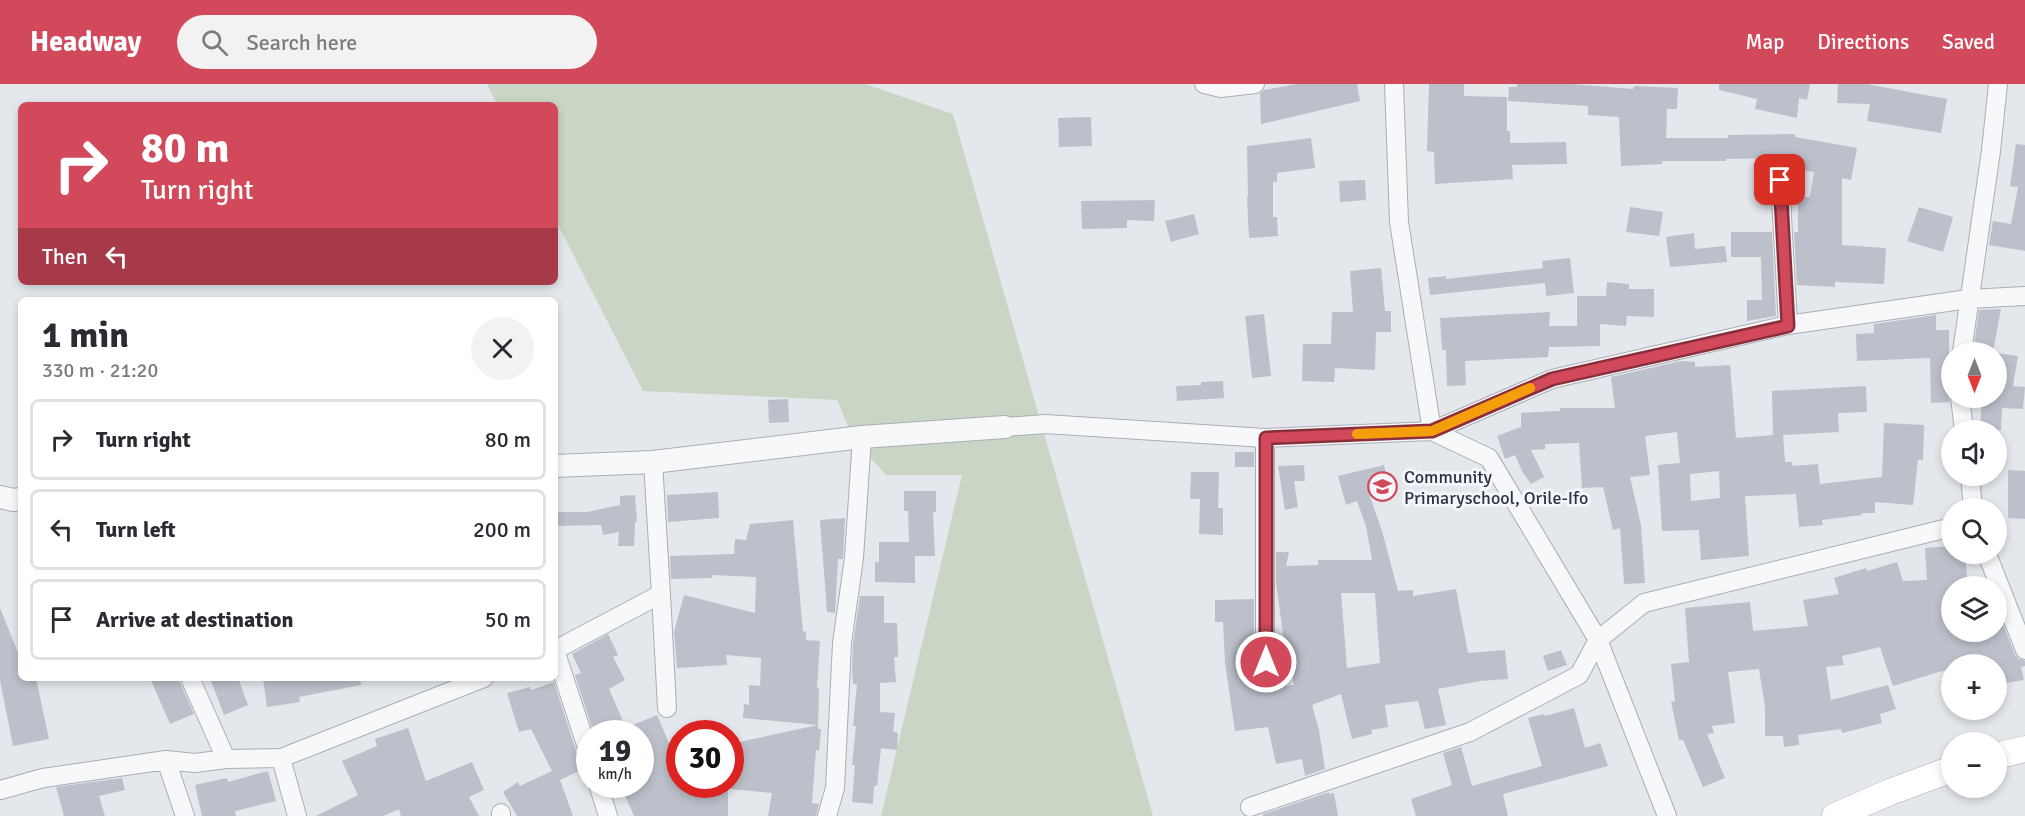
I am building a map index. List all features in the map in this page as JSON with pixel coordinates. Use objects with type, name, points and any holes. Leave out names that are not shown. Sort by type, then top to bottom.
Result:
[{"type":"main road","points":[[2007,753],[2025,749]]},
{"type":"main road","points":[[1835,816],[1890,792],[1941,774]]},
{"type":"street","points":[[1204,84],[1221,88],[1255,84]]},
{"type":"street","points":[[1394,84],[1399,222],[1432,431]]},
{"type":"street","points":[[1963,342],[1991,151],[1998,84]]},
{"type":"street","points":[[1780,180],[1788,326]]},
{"type":"street","points":[[558,466],[653,462],[862,437],[1045,424],[1266,438],[1432,431],[1552,379],[1788,326],[1968,298],[2025,296]]},
{"type":"street","points":[[1432,431],[1490,458],[1598,640],[1667,816]]},
{"type":"street","points":[[827,816],[835,788],[842,643],[854,558],[862,437]]},
{"type":"street","points":[[1266,438],[1266,662]]},
{"type":"street","points":[[653,462],[667,708]]},
{"type":"street","points":[[0,498],[18,499]]},
{"type":"street","points":[[1250,807],[1470,732],[1579,675],[1598,640],[1644,603],[1941,530]]},
{"type":"street","points":[[1991,564],[2025,650]]},
{"type":"street","points":[[558,648],[661,594]]},
{"type":"street","points":[[558,659],[578,720]]},
{"type":"street","points":[[191,681],[226,759]]},
{"type":"street","points":[[0,790],[43,778],[166,760],[195,763],[226,759],[281,758],[476,681]]},
{"type":"street","points":[[281,758],[297,816]]},
{"type":"street","points":[[166,760],[185,816]]},
{"type":"street","points":[[602,798],[608,816]]},
{"type":"green space","points":[[487,84],[865,84],[953,114],[1153,816],[881,816],[962,475],[886,475],[854,440],[837,400],[643,391],[558,225],[558,102],[496,102]]},
{"type":"building","points":[[1297,84],[1357,84],[1360,101],[1261,124],[1260,94],[1264,90]]},
{"type":"building","points":[[1429,84],[1464,84],[1464,96],[1507,97],[1507,131],[1510,131],[1510,143],[1566,142],[1567,164],[1512,165],[1513,179],[1435,184],[1434,152],[1427,151]]},
{"type":"building","points":[[1517,84],[1572,84],[1633,89],[1634,86],[1678,88],[1677,109],[1667,109],[1666,138],[1728,138],[1728,135],[1795,134],[1795,137],[1857,148],[1851,180],[1842,178],[1842,245],[1886,248],[1884,284],[1835,282],[1835,287],[1797,285],[1794,232],[1798,232],[1798,197],[1810,197],[1814,172],[1775,166],[1776,158],[1662,161],[1662,164],[1621,166],[1619,117],[1588,115],[1588,106],[1508,101],[1509,87],[1517,87]]},
{"type":"building","points":[[1719,84],[1810,84],[1807,100],[1799,98],[1797,118],[1755,109],[1757,99],[1719,90]]},
{"type":"building","points":[[1838,84],[1866,84],[1947,99],[1941,133],[1867,121],[1870,104],[1837,103]]},
{"type":"building","points":[[1091,117],[1092,146],[1059,147],[1058,118]]},
{"type":"building","points":[[1311,138],[1315,168],[1277,173],[1277,182],[1273,182],[1273,217],[1277,217],[1278,236],[1249,238],[1247,146]]},
{"type":"building","points":[[2016,144],[2025,145],[2025,188],[2010,186]]},
{"type":"building","points":[[1365,180],[1366,200],[1340,202],[1339,181]]},
{"type":"building","points":[[2018,187],[2025,188],[2025,251],[1989,245],[1993,221],[2011,224]]},
{"type":"building","points":[[1155,200],[1154,221],[1127,220],[1127,228],[1082,229],[1081,201]]},
{"type":"building","points":[[1630,207],[1663,212],[1659,236],[1626,232]]},
{"type":"building","points":[[1919,207],[1953,217],[1943,252],[1907,241]]},
{"type":"building","points":[[1194,214],[1199,234],[1171,242],[1165,221]]},
{"type":"building","points":[[1731,232],[1772,232],[1776,316],[1747,321],[1747,300],[1762,300],[1761,257],[1731,257]]},
{"type":"building","points":[[1694,233],[1695,249],[1725,246],[1727,262],[1670,267],[1666,237]]},
{"type":"building","points":[[1570,258],[1574,293],[1546,296],[1545,283],[1430,295],[1428,278],[1446,276],[1446,279],[1543,268],[1542,261]]},
{"type":"building","points":[[1381,268],[1385,311],[1391,311],[1391,332],[1376,332],[1375,370],[1335,368],[1334,382],[1302,381],[1303,344],[1331,344],[1332,312],[1353,312],[1350,271]]},
{"type":"building","points":[[1607,282],[1629,284],[1629,289],[1654,289],[1654,317],[1627,316],[1626,326],[1600,324],[1600,346],[1549,347],[1548,357],[1465,361],[1466,385],[1447,386],[1446,350],[1442,350],[1440,318],[1550,312],[1549,326],[1577,326],[1577,296],[1606,296]]},
{"type":"building","points":[[2001,309],[1995,342],[1974,342],[1979,310]]},
{"type":"building","points":[[1264,314],[1271,376],[1252,378],[1245,316]]},
{"type":"building","points":[[1936,315],[1936,330],[1949,330],[1949,342],[1941,342],[1941,402],[1931,403],[1930,358],[1857,361],[1856,334],[1874,333],[1874,324]]},
{"type":"building","points":[[2007,354],[2018,356],[2013,386],[2025,387],[2023,409],[2002,408],[2007,408]]},
{"type":"building","points":[[1681,361],[1695,362],[1695,367],[1730,365],[1736,438],[1773,435],[1772,391],[1866,386],[1867,412],[1838,413],[1839,432],[1783,435],[1785,462],[1792,462],[1792,466],[1818,464],[1820,484],[1882,477],[1884,423],[1924,425],[1923,460],[1918,460],[1913,505],[1875,502],[1875,513],[1822,520],[1823,525],[1799,527],[1796,494],[1745,496],[1749,556],[1701,560],[1699,530],[1662,531],[1658,465],[1680,463],[1677,432],[1645,436],[1650,475],[1630,477],[1641,525],[1645,583],[1624,584],[1620,528],[1613,530],[1603,487],[1582,488],[1579,443],[1545,444],[1545,449],[1531,450],[1544,477],[1531,484],[1515,455],[1505,459],[1497,436],[1521,427],[1521,413],[1560,411],[1560,408],[1615,408],[1611,377]],"holes":[[[1719,471],[1720,498],[1691,501],[1690,474]]]},
{"type":"building","points":[[1223,381],[1224,398],[1177,401],[1176,386]]},
{"type":"building","points":[[788,399],[789,422],[769,423],[768,400]]},
{"type":"building","points":[[1981,408],[2002,408],[2001,420],[1981,420]]},
{"type":"building","points":[[1235,452],[1254,452],[1254,467],[1235,467]]},
{"type":"building","points":[[1304,465],[1305,481],[1294,481],[1298,507],[1285,510],[1278,466]]},
{"type":"building","points":[[1384,465],[1388,487],[1368,491],[1382,531],[1398,591],[1413,590],[1413,596],[1456,589],[1468,653],[1505,650],[1508,679],[1480,681],[1438,689],[1446,725],[1425,729],[1418,701],[1385,705],[1388,727],[1371,730],[1372,734],[1352,739],[1341,694],[1312,705],[1319,730],[1325,769],[1305,776],[1302,759],[1276,764],[1268,727],[1235,731],[1225,663],[1223,622],[1215,622],[1215,600],[1254,599],[1254,662],[1259,671],[1262,688],[1294,685],[1289,656],[1286,657],[1276,582],[1276,552],[1289,552],[1286,566],[1318,565],[1318,560],[1372,560],[1366,526],[1357,501],[1346,505],[1338,476]],"holes":[[[1341,593],[1375,593],[1380,663],[1347,668]]]},
{"type":"building","points":[[2008,470],[2025,471],[2025,519],[2008,518]]},
{"type":"building","points":[[1191,472],[1219,472],[1218,508],[1223,508],[1223,535],[1199,534],[1200,499],[1190,499]]},
{"type":"building","points":[[904,491],[936,491],[936,512],[933,512],[935,556],[915,556],[915,583],[875,582],[875,562],[879,562],[879,542],[909,542],[908,511],[904,511]]},
{"type":"building","points":[[718,492],[719,518],[668,522],[667,495]]},
{"type":"building","points":[[635,495],[637,522],[635,522],[634,546],[618,546],[619,532],[603,535],[601,525],[558,526],[558,512],[587,512],[620,505],[620,496]]},
{"type":"building","points":[[845,518],[843,559],[838,559],[835,613],[827,612],[820,520]]},
{"type":"building","points":[[793,520],[803,632],[806,631],[806,640],[820,641],[817,688],[819,688],[818,725],[743,718],[744,704],[749,705],[749,685],[760,686],[761,658],[726,655],[727,665],[677,668],[674,632],[684,595],[755,613],[756,577],[712,575],[712,578],[671,579],[670,556],[734,554],[735,539],[746,540],[750,524]]},
{"type":"building","points":[[1941,547],[1941,564],[1966,564],[1967,576],[1941,576],[1941,642],[2007,642],[2007,634],[2015,655],[2025,661],[2025,666],[2021,667],[2024,680],[2007,683],[2007,654],[1941,654],[1941,671],[1893,686],[1880,647],[1842,656],[1844,665],[1826,667],[1831,700],[1888,685],[1896,709],[1880,714],[1882,723],[1842,733],[1841,729],[1798,735],[1799,745],[1784,747],[1783,736],[1765,736],[1765,707],[1759,669],[1728,672],[1735,723],[1712,726],[1714,733],[1707,734],[1725,778],[1703,787],[1683,740],[1679,740],[1671,702],[1675,701],[1671,664],[1689,662],[1685,608],[1750,602],[1753,631],[1808,626],[1803,600],[1839,594],[1834,578],[1866,568],[1867,571],[1897,562],[1903,581],[1927,580],[1925,548]]},
{"type":"building","points":[[860,596],[884,596],[884,623],[897,623],[898,657],[894,657],[896,682],[880,683],[880,712],[895,713],[893,732],[898,733],[897,750],[881,748],[873,804],[852,802],[855,765],[852,765],[856,726],[853,726],[857,684],[853,684],[852,669]]},
{"type":"building","points":[[0,608],[18,653],[18,681],[37,681],[49,739],[13,746],[0,680]]},
{"type":"building","points":[[608,634],[618,655],[613,657],[625,680],[609,689],[623,720],[589,720],[575,675],[581,673],[572,654]]},
{"type":"building","points":[[1561,650],[1567,665],[1548,671],[1543,656]]},
{"type":"building","points":[[151,681],[179,681],[194,714],[170,724]]},
{"type":"building","points":[[211,681],[239,681],[248,705],[224,715]]},
{"type":"building","points":[[263,681],[360,681],[361,685],[299,697],[300,702],[267,707]]},
{"type":"building","points":[[554,682],[576,751],[576,772],[560,780],[573,816],[517,816],[503,792],[518,782],[520,786],[552,771],[531,729],[519,732],[507,693],[530,687],[531,690]]},
{"type":"building","points":[[1574,708],[1585,748],[1600,743],[1608,766],[1503,794],[1508,816],[1416,816],[1411,799],[1452,785],[1443,753],[1461,747],[1472,786],[1542,766],[1528,718]]},
{"type":"building","points":[[657,715],[666,736],[666,798],[728,798],[728,816],[634,816],[626,798],[654,798],[654,720],[645,720]]},
{"type":"building","points":[[818,725],[818,729],[821,729],[819,751],[816,750],[812,803],[819,804],[816,816],[768,816],[772,793],[744,790],[744,741]]},
{"type":"building","points":[[408,728],[426,781],[472,762],[484,790],[469,797],[479,816],[401,816],[399,809],[383,816],[316,816],[358,795],[342,761],[377,746],[375,739]]},
{"type":"building","points":[[268,771],[276,801],[235,811],[236,816],[202,816],[195,785],[227,778],[228,782]]},
{"type":"building","points":[[122,778],[125,790],[99,796],[105,816],[64,816],[56,787]]},
{"type":"building","points":[[1329,792],[1329,794],[1334,793],[1338,816],[1263,816],[1263,814]]},
{"type":"slow traffic","points":[[1357,434],[1432,431],[1530,388]]},
{"type":"place","name":"Community Primaryschool, Orile-Ifo","points":[[1383,487]]},
{"type":"route","points":[[1266,662],[1266,438],[1432,431],[1552,379],[1788,326],[1780,180]]}]
